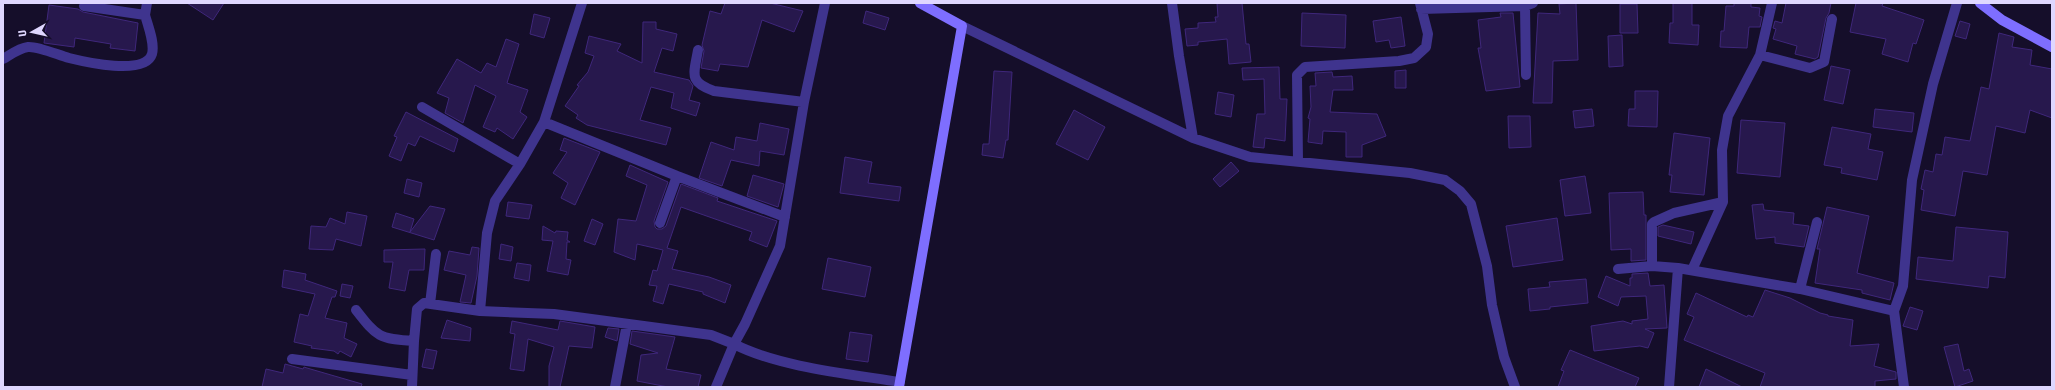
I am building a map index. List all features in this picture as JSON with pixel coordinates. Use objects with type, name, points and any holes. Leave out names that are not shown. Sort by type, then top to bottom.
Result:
[{"type":"street","points":[[3,59],[21,49],[30,47],[68,58],[102,65],[127,66],[142,63],[150,58],[153,48],[145,15],[147,3]]},
{"type":"street","points":[[480,311],[487,233],[495,201],[520,164],[544,122],[582,3]]},
{"type":"street","points":[[716,387],[734,344],[745,324],[780,246],[804,102],[826,3]]},
{"type":"street","points":[[920,3],[962,26],[1193,138],[1250,157],[1410,173],[1445,180],[1460,192],[1471,204],[1487,266],[1492,305],[1504,357],[1515,387]]},
{"type":"street","points":[[1172,3],[1179,56],[1193,138]]},
{"type":"street","points":[[1692,270],[1723,202],[1722,150],[1728,116],[1760,55],[1772,3]]},
{"type":"street","points":[[1904,387],[1894,311],[1903,286],[1912,180],[1933,84],[1957,3]]},
{"type":"street","points":[[1980,3],[2002,20],[2052,47]]},
{"type":"street","points":[[1298,162],[1297,75],[1300,70],[1305,67],[1399,61],[1414,58],[1426,47],[1428,34],[1420,6],[1529,4],[1526,75]]},
{"type":"street","points":[[84,6],[145,15]]},
{"type":"street","points":[[1760,55],[1810,68],[1817,66],[1824,62],[1832,18]]},
{"type":"street","points":[[412,387],[417,309],[424,303],[480,311],[554,314],[711,335],[756,354],[811,367],[899,384],[962,26]]},
{"type":"street","points":[[698,50],[694,74],[696,81],[701,87],[714,91],[804,102]]},
{"type":"street","points":[[422,107],[520,164]]},
{"type":"street","points":[[544,122],[677,176],[785,217]]},
{"type":"street","points":[[660,223],[677,176]]},
{"type":"street","points":[[1652,266],[1652,224],[1654,222],[1674,213],[1723,202]]},
{"type":"street","points":[[1800,289],[1817,222]]},
{"type":"street","points":[[430,304],[436,254]]},
{"type":"street","points":[[1618,269],[1652,266],[1692,270],[1800,289],[1894,311]]},
{"type":"street","points":[[1669,387],[1678,268]]},
{"type":"street","points":[[356,310],[375,333],[394,340],[414,341]]},
{"type":"street","points":[[615,387],[627,324]]},
{"type":"street","points":[[292,359],[412,375]]},
{"type":"building","points":[[187,3],[224,3],[213,20]]},
{"type":"building","points":[[725,3],[770,3],[803,11],[794,32],[762,20],[748,67],[720,64],[718,71],[701,68],[704,51],[702,45],[710,11],[721,14]]},
{"type":"building","points":[[1217,3],[1242,3],[1246,44],[1249,44],[1251,62],[1229,64],[1227,39],[1198,42],[1198,45],[1187,46],[1185,29],[1198,28],[1198,23],[1216,22],[1215,17],[1218,17]]},
{"type":"building","points":[[1576,3],[1578,60],[1553,61],[1552,103],[1533,103],[1538,13],[1560,14],[1559,4]]},
{"type":"building","points":[[1673,3],[1692,3],[1692,25],[1699,25],[1698,45],[1669,43],[1670,23],[1673,23]]},
{"type":"building","points":[[1734,3],[1751,3],[1751,7],[1760,8],[1759,16],[1762,17],[1760,27],[1749,27],[1747,48],[1720,47],[1721,31],[1724,31],[1726,6],[1734,6]]},
{"type":"building","points":[[1786,3],[1831,3],[1829,13],[1826,18],[1818,57],[1815,59],[1795,54],[1797,46],[1773,39],[1776,29],[1773,28],[1775,21],[1782,23]]},
{"type":"building","points":[[1856,3],[1883,3],[1882,6],[1924,20],[1916,44],[1913,43],[1908,62],[1882,54],[1886,39],[1850,32]]},
{"type":"building","points":[[1620,4],[1637,4],[1638,33],[1620,33]]},
{"type":"building","points":[[49,5],[78,9],[83,12],[138,23],[135,51],[110,48],[111,44],[75,38],[74,47],[44,43]]},
{"type":"building","points":[[866,11],[889,18],[885,30],[863,23]]},
{"type":"building","points":[[1302,13],[1346,15],[1345,48],[1301,46]]},
{"type":"building","points":[[1500,13],[1513,13],[1520,87],[1486,91],[1478,48],[1481,48],[1478,20],[1501,17]]},
{"type":"building","points":[[534,14],[550,18],[544,38],[530,34]]},
{"type":"building","points":[[1401,17],[1405,46],[1391,48],[1389,40],[1376,42],[1373,21]]},
{"type":"building","points":[[1960,21],[1970,24],[1966,39],[1955,36]]},
{"type":"building","points":[[643,22],[656,22],[656,29],[677,34],[673,51],[662,48],[654,72],[689,80],[693,86],[689,100],[700,103],[696,116],[671,108],[674,93],[651,87],[640,120],[671,128],[666,145],[587,125],[576,118],[578,115],[565,106],[579,86],[577,85],[588,72],[594,56],[585,53],[589,36],[621,44],[617,51],[642,63]]},
{"type":"building","points":[[1999,33],[2014,37],[2012,47],[2032,50],[2030,65],[2052,69],[2052,118],[2030,110],[2025,133],[1996,126],[1987,175],[1963,171],[1955,216],[1921,210],[1924,190],[1921,189],[1925,170],[1933,172],[1936,154],[1942,155],[1945,137],[1970,141],[1981,87],[1989,89]]},
{"type":"building","points":[[1622,35],[1623,66],[1609,67],[1608,36]]},
{"type":"building","points":[[506,39],[519,44],[507,83],[528,90],[520,112],[527,117],[513,139],[497,128],[495,132],[483,127],[496,96],[475,85],[463,123],[445,113],[449,98],[437,93],[457,59],[481,73],[487,63],[496,67]]},
{"type":"building","points":[[1831,66],[1850,70],[1843,104],[1824,100]]},
{"type":"building","points":[[1279,67],[1280,99],[1287,99],[1285,141],[1265,138],[1264,148],[1253,147],[1257,114],[1265,114],[1264,79],[1243,80],[1242,68]]},
{"type":"building","points":[[1406,70],[1406,88],[1395,88],[1395,71]]},
{"type":"building","points":[[994,71],[1012,72],[1008,140],[1006,140],[1003,158],[982,155],[983,144],[989,144]]},
{"type":"building","points":[[1332,72],[1333,77],[1352,76],[1353,90],[1333,90],[1330,112],[1377,114],[1386,136],[1362,145],[1362,157],[1346,157],[1346,132],[1323,131],[1322,144],[1308,142],[1310,119],[1308,118],[1311,107],[1310,86],[1316,86],[1315,73]]},
{"type":"building","points":[[1635,91],[1658,91],[1657,127],[1628,126],[1629,109],[1635,109]]},
{"type":"building","points":[[1218,92],[1234,95],[1231,117],[1215,114]]},
{"type":"building","points":[[1592,109],[1594,126],[1575,128],[1573,111]]},
{"type":"building","points":[[1875,109],[1914,113],[1912,132],[1873,127]]},
{"type":"building","points":[[1074,110],[1105,127],[1088,160],[1056,144]]},
{"type":"building","points":[[406,112],[458,139],[454,152],[420,136],[415,146],[408,143],[401,161],[389,156],[397,137],[394,136]]},
{"type":"building","points":[[1508,116],[1530,116],[1531,147],[1509,148]]},
{"type":"building","points":[[1741,120],[1785,123],[1780,177],[1737,173]]},
{"type":"building","points":[[760,123],[789,129],[784,155],[760,151],[759,166],[731,160],[722,186],[699,178],[711,142],[734,150],[736,137],[757,141]]},
{"type":"building","points":[[1832,127],[1871,134],[1868,149],[1883,152],[1877,180],[1841,173],[1842,168],[1824,165]]},
{"type":"building","points":[[1674,133],[1710,138],[1704,195],[1670,192],[1672,175],[1669,175]]},
{"type":"building","points":[[564,138],[600,152],[575,205],[561,198],[568,183],[553,173],[567,152],[560,150]]},
{"type":"building","points":[[845,157],[872,162],[868,183],[901,187],[899,201],[840,193]]},
{"type":"building","points":[[1231,162],[1239,171],[1220,187],[1213,179]]},
{"type":"building","points":[[630,165],[668,182],[654,221],[657,229],[662,229],[666,226],[681,184],[718,198],[717,201],[777,221],[767,247],[749,240],[752,232],[681,207],[667,248],[678,251],[672,269],[709,277],[731,285],[725,303],[703,294],[703,292],[669,284],[663,304],[653,301],[657,286],[649,285],[653,270],[657,271],[663,250],[637,244],[635,260],[614,252],[618,219],[636,221],[647,185],[626,176]]},
{"type":"building","points":[[753,175],[784,184],[778,207],[747,196]]},
{"type":"building","points":[[1585,176],[1591,213],[1565,216],[1560,180]]},
{"type":"building","points":[[407,179],[422,183],[419,197],[404,193]]},
{"type":"building","points":[[1643,192],[1644,215],[1646,215],[1646,260],[1631,261],[1631,249],[1611,250],[1609,193]]},
{"type":"building","points":[[508,202],[532,205],[529,219],[506,216]]},
{"type":"building","points":[[1763,204],[1764,210],[1794,213],[1793,224],[1809,226],[1804,247],[1775,243],[1775,237],[1756,239],[1752,205]]},
{"type":"building","points":[[430,206],[445,209],[434,240],[392,227],[396,213],[414,219],[410,232]]},
{"type":"building","points":[[1827,207],[1869,216],[1857,273],[1894,283],[1890,300],[1862,293],[1862,290],[1815,283],[1820,249],[1817,249]]},
{"type":"building","points":[[347,212],[367,216],[361,246],[336,239],[333,250],[309,249],[311,226],[326,227],[330,218],[345,224]]},
{"type":"building","points":[[1557,218],[1563,260],[1513,267],[1506,226]]},
{"type":"building","points":[[592,219],[603,224],[595,245],[584,241]]},
{"type":"building","points":[[1663,225],[1694,232],[1691,244],[1658,236],[1658,227]]},
{"type":"building","points":[[543,226],[555,233],[556,231],[568,232],[567,240],[570,242],[567,242],[566,259],[571,260],[568,275],[547,271],[553,241],[542,240]]},
{"type":"building","points":[[1956,227],[2008,232],[2005,278],[1989,276],[1988,288],[1916,279],[1918,257],[1953,261]]},
{"type":"building","points":[[501,244],[513,247],[511,261],[499,259]]},
{"type":"building","points":[[472,247],[479,248],[477,276],[471,303],[460,302],[466,275],[444,270],[449,251],[470,255]]},
{"type":"building","points":[[425,249],[424,270],[409,270],[405,291],[389,288],[393,262],[384,262],[384,250]]},
{"type":"building","points":[[828,258],[871,267],[865,297],[822,289]]},
{"type":"building","points":[[517,263],[531,265],[529,281],[514,278]]},
{"type":"building","points":[[284,270],[306,274],[305,280],[337,291],[335,297],[332,297],[325,318],[347,323],[344,338],[357,344],[351,357],[340,351],[338,354],[334,351],[311,348],[312,346],[294,342],[300,314],[308,316],[315,294],[282,287]]},
{"type":"building","points":[[1648,273],[1650,286],[1664,285],[1667,328],[1645,329],[1654,333],[1648,348],[1640,346],[1594,351],[1591,326],[1623,321],[1632,324],[1632,321],[1648,319],[1646,296],[1621,297],[1618,306],[1598,297],[1606,276],[1630,286],[1630,278],[1632,278],[1632,274]]},
{"type":"building","points":[[1586,279],[1588,303],[1550,307],[1550,309],[1530,311],[1528,289],[1550,287],[1549,282]]},
{"type":"building","points":[[342,284],[353,286],[350,298],[340,296]]},
{"type":"building","points":[[1765,290],[1790,298],[1828,316],[1853,320],[1850,346],[1879,344],[1874,366],[1896,372],[1896,379],[1875,381],[1875,387],[1760,387],[1765,373],[1684,340],[1694,317],[1687,314],[1696,293],[1747,317],[1748,315],[1753,317]]},
{"type":"building","points":[[1910,307],[1923,311],[1917,330],[1903,326]]},
{"type":"building","points":[[447,320],[471,328],[470,341],[441,338]]},
{"type":"building","points":[[512,321],[558,330],[560,321],[595,327],[592,348],[569,346],[560,387],[549,387],[549,366],[554,347],[528,339],[524,371],[510,369],[515,334],[510,333]]},
{"type":"building","points":[[608,328],[619,329],[617,341],[605,337]]},
{"type":"building","points":[[632,331],[675,337],[666,369],[701,375],[698,387],[668,387],[637,381],[641,355],[658,353],[630,344]]},
{"type":"building","points":[[850,332],[872,335],[868,362],[846,359]]},
{"type":"building","points":[[1958,344],[1964,371],[1969,369],[1973,381],[1955,387],[1944,347]]},
{"type":"building","points":[[426,349],[437,351],[433,369],[422,367]]},
{"type":"building","points":[[1570,350],[1639,378],[1635,387],[1558,387],[1564,371],[1561,370]]},
{"type":"building","points":[[285,364],[303,369],[304,367],[362,384],[361,387],[262,387],[266,369],[283,373]]},
{"type":"building","points":[[1706,369],[1742,387],[1699,387]]}]
